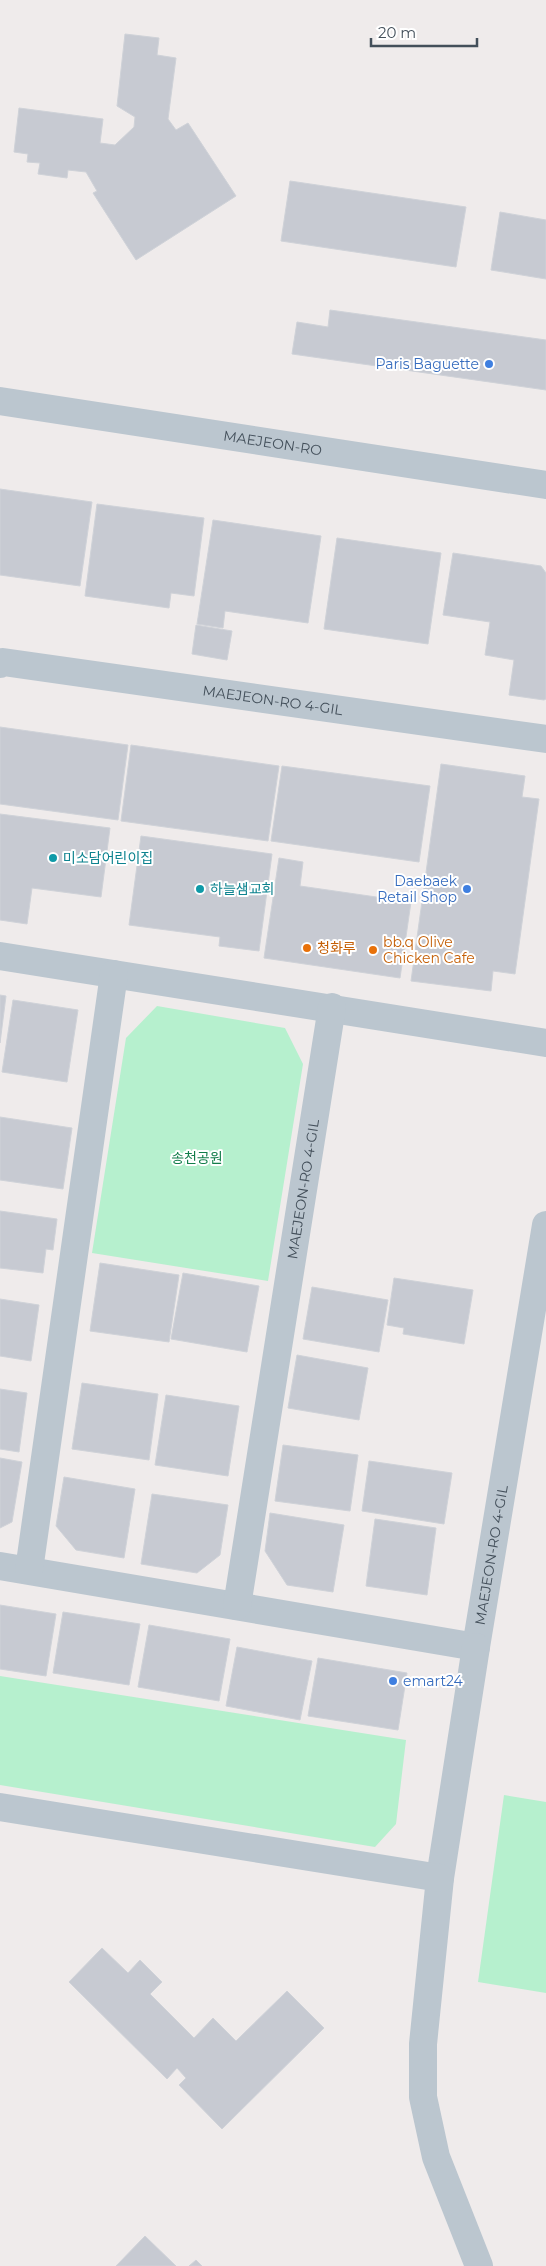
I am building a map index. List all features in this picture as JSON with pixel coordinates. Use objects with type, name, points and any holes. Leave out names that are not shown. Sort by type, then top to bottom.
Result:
[{"type":"street","name":"MAEJEON-RO","points":[[0,401],[546,485]]},
{"type":"street","name":"MAEJEON-RO 4-GIL","points":[[0,664],[3,662],[546,739]]},
{"type":"street","points":[[0,956],[546,1043]]},
{"type":"street","points":[[29,1570],[114,974]]},
{"type":"street","name":"MAEJEON-RO 4-GIL","points":[[237,1606],[332,1008]]},
{"type":"street","name":"MAEJEON-RO 4-GIL","points":[[479,2266],[436,2158],[423,2097],[423,2044],[440,1878],[546,1225]]},
{"type":"street","points":[[0,1566],[476,1647]]},
{"type":"street","points":[[0,1808],[440,1878]]},
{"type":"green space","name":"송천공원","points":[[157,1006],[285,1028],[303,1064],[268,1281],[92,1253],[126,1038]]},
{"type":"green space","points":[[0,1676],[406,1740],[396,1824],[375,1847],[0,1785]]},
{"type":"green space","points":[[504,1795],[546,1802],[546,1993],[478,1982]]},
{"type":"building","points":[[125,34],[159,38],[157,55],[176,58],[168,119],[176,130],[188,123],[236,196],[136,260],[93,193],[97,191],[86,172],[68,170],[67,178],[38,174],[40,163],[27,162],[28,154],[14,152],[19,108],[103,119],[100,143],[115,145],[134,127],[135,117],[117,106]]},
{"type":"building","points":[[290,181],[466,207],[456,267],[281,241]]},
{"type":"building","points":[[500,212],[546,220],[546,279],[491,270]]},
{"type":"building","points":[[330,310],[546,340],[546,390],[292,354],[297,322],[328,327]]},
{"type":"building","points":[[0,489],[92,502],[80,586],[0,575]]},
{"type":"building","points":[[97,504],[204,518],[194,596],[171,593],[169,608],[85,596]]},
{"type":"building","points":[[213,520],[321,536],[308,623],[225,611],[223,628],[197,624]]},
{"type":"building","points":[[337,538],[441,553],[428,644],[324,629]]},
{"type":"building","points":[[453,553],[541,566],[546,573],[546,699],[509,695],[514,660],[485,655],[490,622],[443,615]]},
{"type":"building","points":[[196,625],[232,631],[227,660],[192,654]]},
{"type":"building","points":[[0,727],[128,745],[118,820],[0,804]]},
{"type":"building","points":[[131,745],[279,766],[268,841],[121,821]]},
{"type":"building","points":[[441,764],[525,776],[522,797],[539,799],[515,974],[493,971],[491,991],[411,981]]},
{"type":"building","points":[[282,766],[430,786],[419,862],[271,841]]},
{"type":"building","name":"미소담어린이집","points":[[0,814],[110,828],[101,897],[32,888],[27,924],[0,920]]},
{"type":"building","name":"하늘샘교회","points":[[141,836],[272,854],[259,951],[219,946],[220,937],[129,925]]},
{"type":"building","points":[[279,858],[303,862],[300,886],[411,902],[400,978],[264,958]]},
{"type":"building","points":[[0,995],[6,996],[0,1043]]},
{"type":"building","points":[[13,1000],[78,1010],[67,1082],[2,1072]]},
{"type":"building","points":[[0,1117],[72,1128],[63,1189],[0,1180]]},
{"type":"building","points":[[0,1211],[57,1219],[53,1250],[46,1249],[43,1273],[0,1268]]},
{"type":"building","points":[[100,1263],[179,1275],[169,1342],[90,1331]]},
{"type":"building","points":[[183,1273],[259,1286],[247,1352],[171,1339]]},
{"type":"building","points":[[394,1278],[473,1290],[464,1344],[403,1334],[404,1328],[387,1325]]},
{"type":"building","points":[[312,1287],[388,1300],[379,1352],[303,1339]]},
{"type":"building","points":[[0,1299],[39,1305],[31,1361],[0,1356]]},
{"type":"building","points":[[297,1355],[368,1368],[359,1420],[288,1408]]},
{"type":"building","points":[[82,1383],[158,1394],[149,1460],[72,1449]]},
{"type":"building","points":[[0,1389],[27,1393],[19,1452],[0,1449]]},
{"type":"building","points":[[166,1395],[239,1406],[228,1476],[155,1465]]},
{"type":"building","points":[[283,1445],[358,1455],[350,1511],[275,1501]]},
{"type":"building","points":[[0,1458],[22,1462],[12,1522],[0,1528]]},
{"type":"building","points":[[369,1461],[452,1473],[444,1524],[362,1511]]},
{"type":"building","points":[[64,1477],[135,1489],[124,1558],[76,1550],[56,1526]]},
{"type":"building","points":[[152,1494],[228,1505],[220,1555],[197,1573],[141,1564]]},
{"type":"building","points":[[270,1513],[344,1525],[333,1592],[287,1585],[265,1551]]},
{"type":"building","points":[[375,1519],[436,1528],[427,1595],[366,1586]]},
{"type":"building","points":[[0,1605],[56,1614],[46,1676],[0,1669]]},
{"type":"building","points":[[63,1612],[140,1624],[129,1685],[53,1673]]},
{"type":"building","points":[[149,1625],[230,1639],[219,1701],[138,1687]]},
{"type":"building","points":[[237,1647],[312,1661],[300,1720],[226,1706]]},
{"type":"building","points":[[318,1658],[407,1673],[398,1730],[308,1716]]},
{"type":"building","points":[[102,1948],[128,1973],[140,1960],[162,1982],[150,1994],[194,2038],[213,2018],[236,2041],[287,1991],[324,2028],[222,2129],[179,2085],[186,2078],[177,2068],[167,2079],[69,1982]]},
{"type":"building","points":[[145,2236],[176,2266],[116,2266]]},
{"type":"building","points":[[196,2260],[202,2266],[189,2266]]},
{"type":"place","name":"Paris Baguette","points":[[489,364]]},
{"type":"place","name":"미소담어린이집","points":[[53,858]]},
{"type":"place","name":"하늘샘교회","points":[[200,889]]},
{"type":"place","name":"Daebaek Retail Shop","points":[[467,889]]},
{"type":"place","name":"청화루","points":[[307,948]]},
{"type":"place","name":"bb.q Olive Chicken Cafe","points":[[373,950]]},
{"type":"place","name":"emart24","points":[[393,1681]]}]
